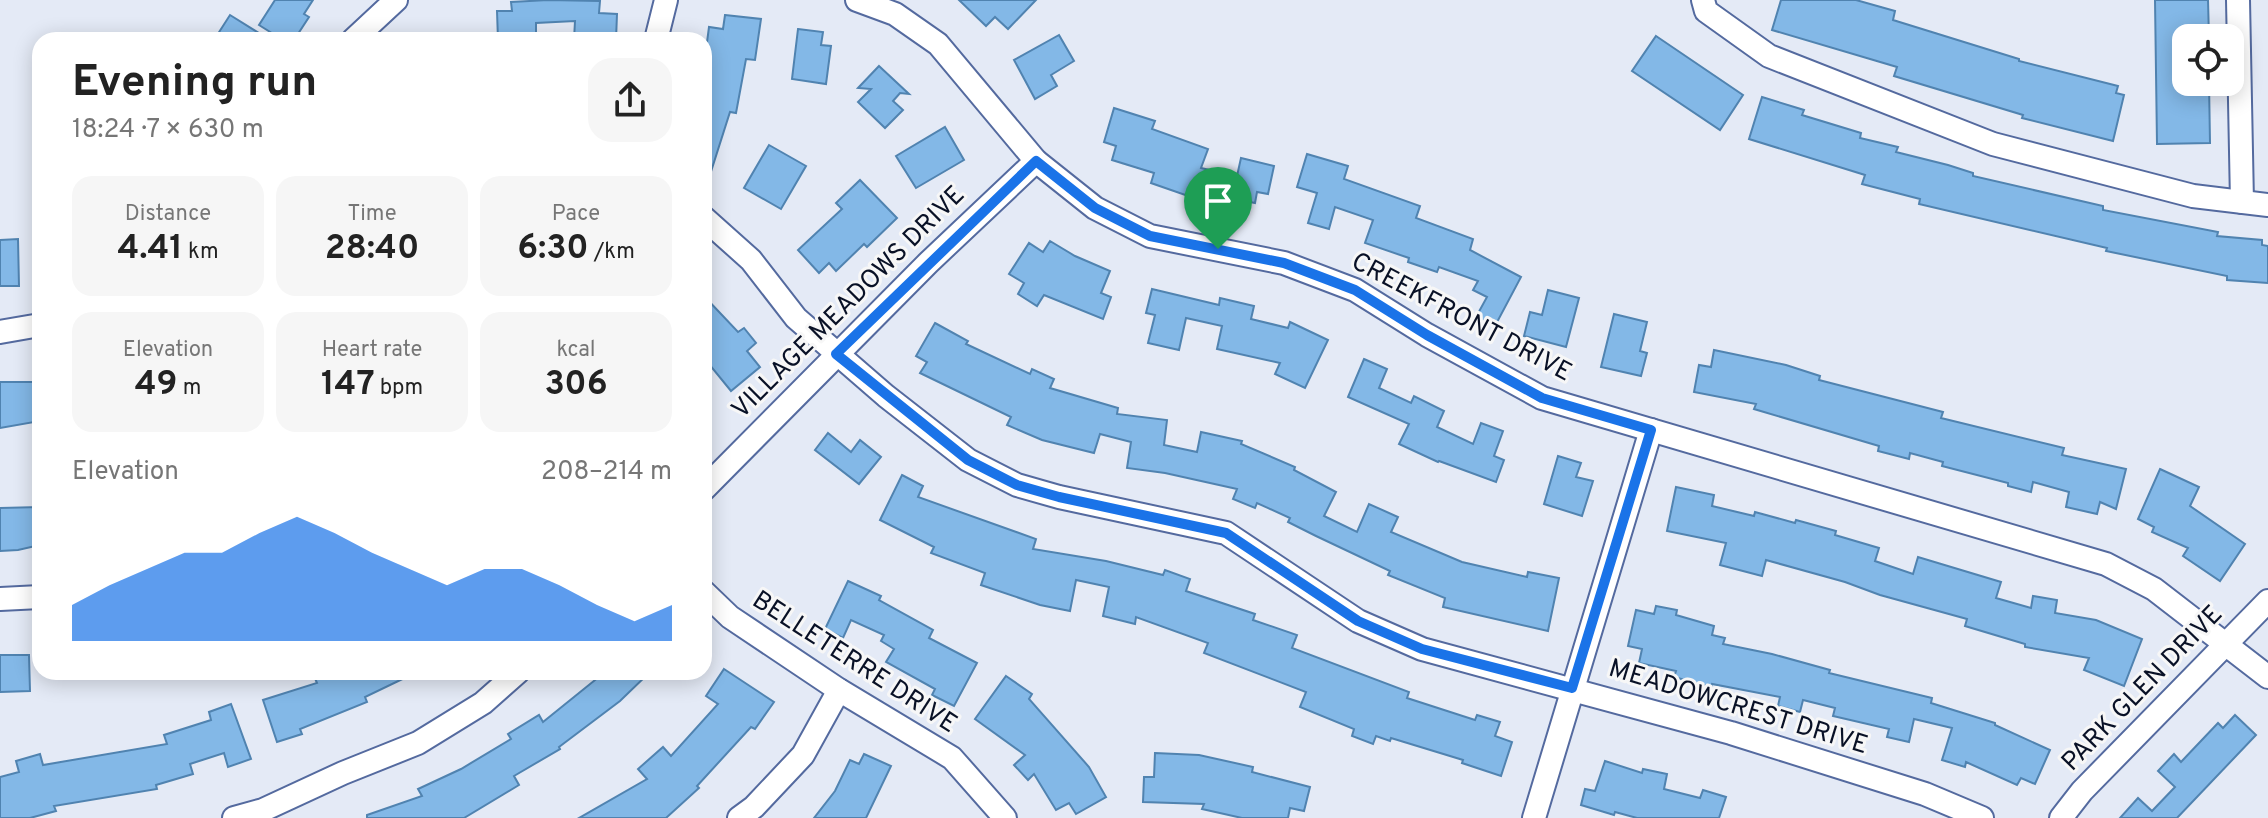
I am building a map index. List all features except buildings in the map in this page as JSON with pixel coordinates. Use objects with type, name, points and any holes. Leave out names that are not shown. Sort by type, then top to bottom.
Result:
[{"type":"street","points":[[362,32],[396,0]]},
{"type":"street","points":[[658,32],[666,0]]},
{"type":"street","name":"CREEKFRONT DRIVE","points":[[857,0],[895,14],[938,44],[1036,161],[1095,208],[1150,236],[1284,263],[1355,290],[1427,335],[1542,398],[2106,564],[2154,589],[2268,677]]},
{"type":"street","points":[[1703,0],[1706,11],[1769,56],[1993,144],[2193,196],[2268,205]]},
{"type":"street","points":[[2238,0],[2242,202]]},
{"type":"street","name":"VILLAGE MEADOWS DRIVE","points":[[712,481],[836,354],[1036,161]]},
{"type":"street","name":"MEADOWCREST DRIVE","points":[[712,225],[751,260],[796,318],[836,354],[968,460],[1017,485],[1226,533],[1358,621],[1422,649],[1731,733],[1925,794],[1982,818]]},
{"type":"street","points":[[0,332],[32,326]]},
{"type":"street","points":[[1534,818],[1651,430]]},
{"type":"street","points":[[0,599],[32,597]]},
{"type":"street","name":"BELLETERRE DRIVE","points":[[712,600],[730,617],[839,690],[952,758],[1005,818]]},
{"type":"street","name":"PARK GLEN DRIVE","points":[[2061,818],[2082,791],[2268,601]]},
{"type":"street","points":[[234,818],[263,810],[418,743],[483,703],[509,680]]},
{"type":"street","points":[[739,818],[754,807],[803,755],[839,690]]},
{"type":"route","points":[[1036,161],[1095,208],[1150,236],[1218,249],[1284,263],[1355,290],[1427,335],[1542,398],[1651,430],[1572,688],[1422,649],[1358,621],[1226,533],[1017,485],[968,460],[836,354],[1036,161]]}]
